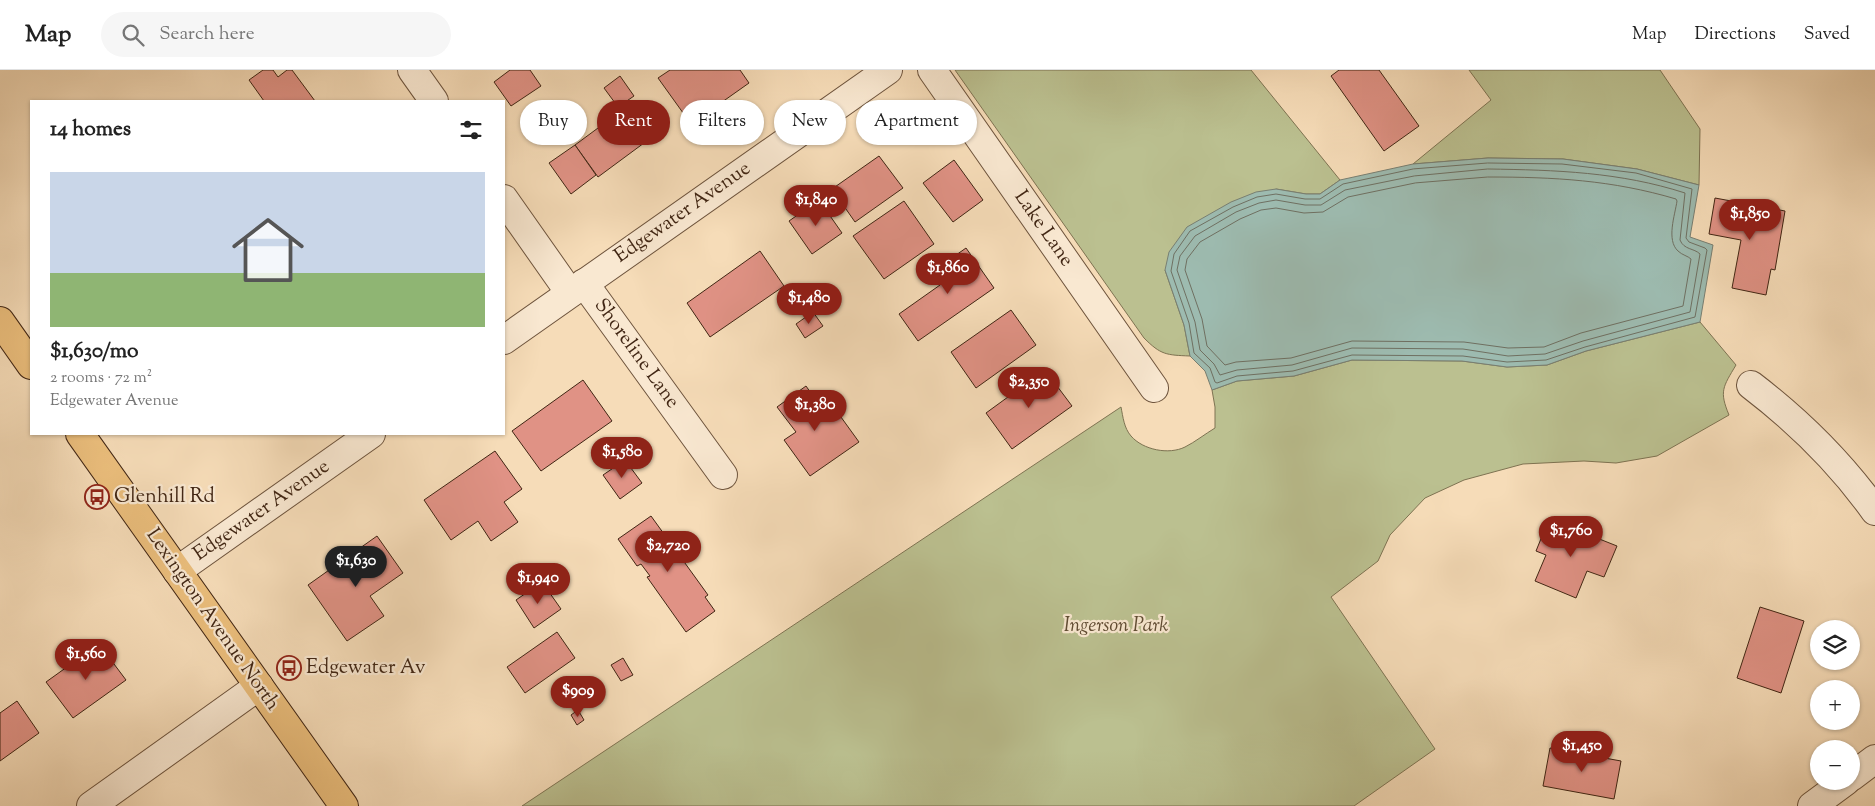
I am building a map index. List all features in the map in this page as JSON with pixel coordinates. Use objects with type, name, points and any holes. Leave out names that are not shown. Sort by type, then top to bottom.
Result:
[{"type":"main road","points":[[0,320],[30,364]]},
{"type":"main road","name":"Lexington Avenue North","points":[[81,435],[344,806]]},
{"type":"street","points":[[412,70],[433,100]]},
{"type":"street","name":"Edgewater Avenue","points":[[505,339],[577,288],[858,78],[888,70]]},
{"type":"street","name":"Lake Lane","points":[[932,70],[1154,388]]},
{"type":"street","name":"Shoreline Lane","points":[[505,200],[577,288],[723,475]]},
{"type":"street","points":[[1751,385],[1785,411],[1825,450],[1857,485],[1875,511]]},
{"type":"street","name":"Edgewater Avenue","points":[[177,571],[370,435]]},
{"type":"street","points":[[90,806],[259,686]]},
{"type":"street","points":[[1860,770],[1875,759]]},
{"type":"street","points":[[1812,806],[1834,790]]},
{"type":"green space","points":[[955,70],[1251,70],[1340,180],[1320,194],[1306,194],[1276,189],[1165,270],[1184,325],[1190,356],[1164,353],[1144,338]]},
{"type":"green space","points":[[1469,70],[1660,70],[1700,129],[1699,185],[1637,169],[1563,159],[1488,158],[1413,164],[1491,100]]},
{"type":"green space","name":"Ingerson Park","points":[[1700,322],[1736,365],[1725,384],[1723,394],[1729,415],[1657,456],[1616,463],[1584,461],[1523,464],[1464,480],[1425,498],[1390,535],[1378,561],[1331,597],[1435,749],[1354,806],[522,806],[1121,407],[1127,430],[1136,441],[1156,450],[1172,451],[1185,447],[1215,428],[1215,407],[1212,390],[1237,381],[1294,376],[1352,360],[1462,361],[1507,367],[1547,365],[1586,351]]},
{"type":"water","points":[[1488,158],[1563,159],[1637,169],[1699,185],[1690,237],[1713,245],[1700,322],[1586,351],[1547,365],[1507,367],[1462,361],[1352,360],[1294,376],[1237,381],[1212,390],[1205,371],[1190,356],[1184,325],[1165,270],[1169,252],[1187,227],[1231,202],[1256,192],[1276,189],[1306,194],[1320,194],[1340,180],[1413,164]]},
{"type":"building","points":[[263,70],[273,70],[278,77],[287,70],[292,70],[314,100],[263,100],[249,80]]},
{"type":"building","points":[[510,70],[530,70],[541,86],[511,106],[494,82]]},
{"type":"building","points":[[670,70],[740,70],[749,83],[725,100],[680,100],[680,109],[658,78]]},
{"type":"building","points":[[1339,70],[1379,70],[1419,126],[1384,151],[1331,76]]},
{"type":"building","points":[[620,76],[634,96],[628,100],[613,100],[604,88]]},
{"type":"building","points":[[597,129],[597,145],[641,145],[598,177],[575,145],[587,145],[587,136]]},
{"type":"building","points":[[575,145],[596,175],[571,194],[549,163]]},
{"type":"building","points":[[879,156],[903,188],[855,222],[832,189]]},
{"type":"building","points":[[954,160],[983,200],[953,222],[923,183]]},
{"type":"building","points":[[1715,198],[1785,211],[1775,270],[1771,269],[1766,295],[1732,288],[1741,240],[1709,234]]},
{"type":"building","points":[[819,200],[842,233],[812,254],[789,221]]},
{"type":"building","points":[[904,201],[934,244],[884,279],[853,236]]},
{"type":"building","points":[[966,248],[994,288],[918,341],[899,314],[940,285],[932,272]]},
{"type":"building","points":[[760,251],[784,286],[710,337],[687,303]]},
{"type":"building","points":[[1011,310],[1036,345],[976,388],[951,352]]},
{"type":"building","points":[[813,312],[823,326],[805,338],[796,324]]},
{"type":"building","points":[[1045,370],[1072,406],[1012,449],[986,413]]},
{"type":"building","points":[[583,380],[612,421],[541,471],[512,431]]},
{"type":"building","points":[[806,386],[824,412],[833,406],[859,442],[810,476],[784,440],[796,432],[777,407]]},
{"type":"building","points":[[495,451],[522,489],[504,502],[518,522],[491,541],[478,521],[451,540],[424,500]]},
{"type":"building","points":[[625,460],[642,483],[620,499],[603,475]]},
{"type":"building","points":[[651,516],[708,595],[705,597],[715,611],[686,632],[647,577],[650,576],[641,564],[637,566],[618,539]]},
{"type":"building","points":[[1549,519],[1617,546],[1604,577],[1587,571],[1576,598],[1535,581],[1546,555],[1536,551]]},
{"type":"building","points":[[377,536],[403,573],[370,596],[384,616],[347,641],[308,585]]},
{"type":"building","points":[[542,582],[561,609],[534,628],[516,600]]},
{"type":"building","points":[[1760,607],[1804,621],[1781,693],[1737,678]]},
{"type":"building","points":[[557,632],[575,658],[525,693],[507,667]]},
{"type":"building","points":[[99,644],[126,680],[73,718],[46,682]]},
{"type":"building","points":[[623,658],[633,675],[621,681],[611,665]]},
{"type":"building","points":[[17,701],[39,733],[0,761],[0,713]]},
{"type":"building","points":[[578,710],[584,720],[577,725],[571,715]]},
{"type":"building","points":[[1550,748],[1621,761],[1614,799],[1543,786]]},
{"type":"place","name":"Glenhill Rd","points":[[97,497]]},
{"type":"place","name":"Edgewater Av","points":[[289,668]]}]
